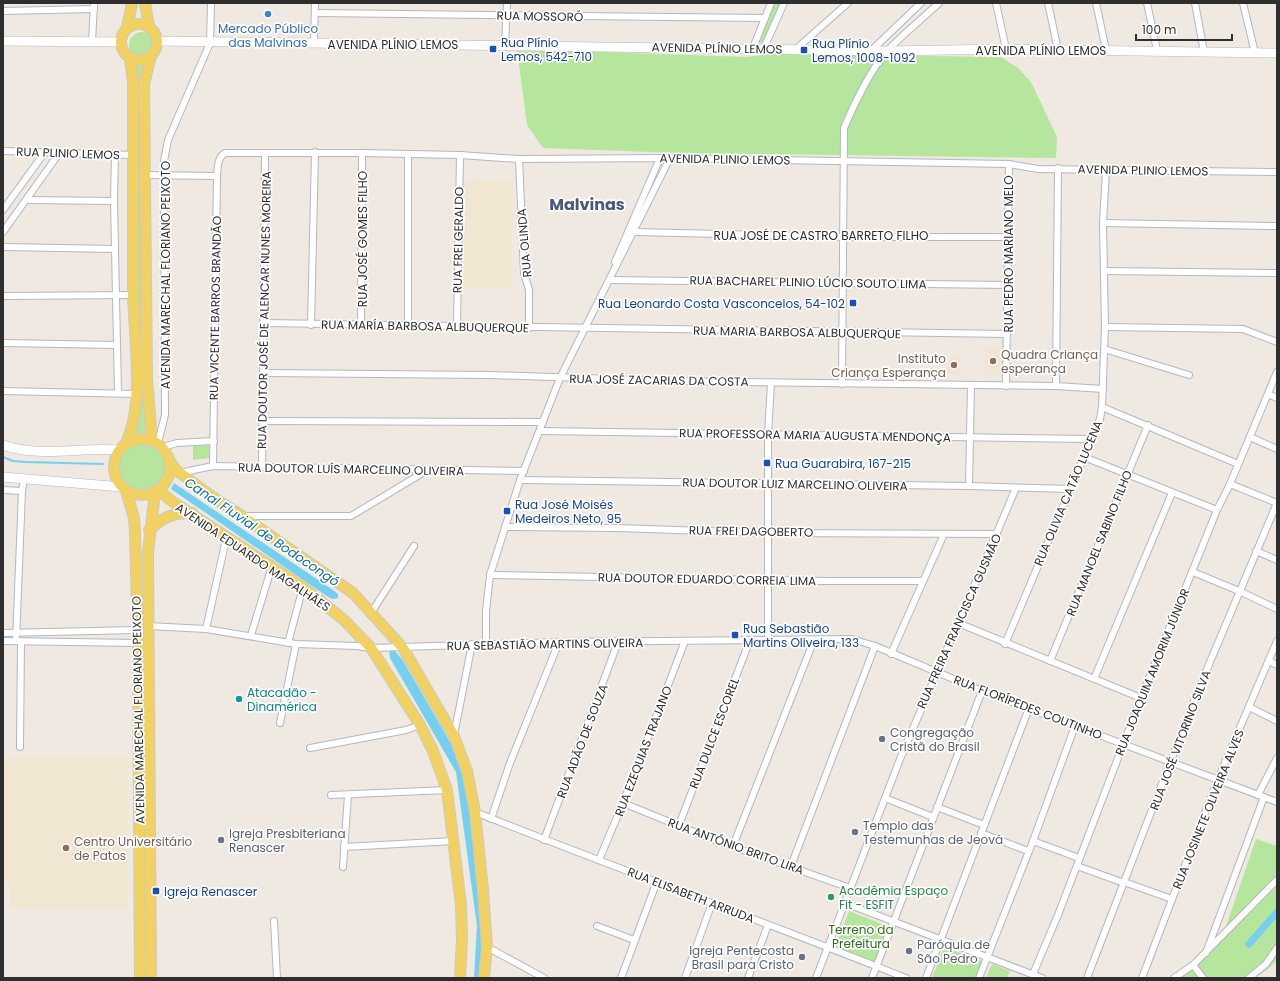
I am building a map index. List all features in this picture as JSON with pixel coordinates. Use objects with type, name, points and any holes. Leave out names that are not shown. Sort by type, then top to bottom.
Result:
[{"type":"main road","points":[[132,3],[127,28],[122,35],[120,42],[123,51],[130,58],[141,60],[151,56],[157,41],[155,34],[149,27],[145,3]]},
{"type":"main road","points":[[127,28],[138,24],[149,27]]},
{"type":"main road","points":[[3,41],[120,42]]},
{"type":"main road","name":"AVENIDA PLÍNIO LEMOS","points":[[157,41],[210,43],[764,48],[887,51],[1006,49],[1157,50],[1277,53]]},
{"type":"main road","name":"AVENIDA MARECHAL FLORIANO PEIXOTO","points":[[151,56],[144,84],[147,378],[158,444]]},
{"type":"main road","points":[[124,489],[115,476],[113,467],[114,458],[122,446],[134,421],[136,394],[133,295],[133,83],[130,58]]},
{"type":"main road","points":[[3,445],[20,450],[39,451],[122,446],[134,439],[143,438],[158,444],[180,473],[353,593],[371,612],[403,648],[454,736],[467,771],[475,812],[483,890],[486,947],[484,978]]},
{"type":"main road","points":[[3,477],[24,480],[89,483],[124,489],[140,495],[156,491],[168,476],[169,460]]},
{"type":"main road","name":"AVENIDA MARECHAL FLORIANO PEIXOTO","points":[[124,489],[134,518],[138,642],[140,978]]},
{"type":"main road","name":"AVENIDA MARECHAL FLORIANO PEIXOTO","points":[[151,978],[148,626],[149,530],[156,491]]},
{"type":"main road","name":"AVENIDA EDUARDO MAGALHÃES","points":[[156,491],[192,513],[303,587],[344,620],[371,648],[420,725],[433,751],[447,790],[460,906],[462,939],[460,978]]},
{"type":"main road","points":[[149,530],[162,519],[170,515],[192,513]]},
{"type":"street","points":[[47,3],[47,11]]},
{"type":"street","points":[[210,43],[211,3]]},
{"type":"street","points":[[314,44],[315,3]]},
{"type":"street","points":[[505,45],[507,3]]},
{"type":"street","points":[[753,48],[771,3]]},
{"type":"street","points":[[764,48],[784,3]]},
{"type":"street","points":[[796,49],[848,3]]},
{"type":"street","points":[[879,63],[872,50],[921,3]]},
{"type":"street","points":[[842,384],[841,332],[844,237],[844,128],[850,114],[887,51],[939,3]]},
{"type":"street","points":[[996,3],[1006,49]]},
{"type":"street","points":[[1048,3],[1058,50]]},
{"type":"street","points":[[1096,3],[1106,50]]},
{"type":"street","points":[[1147,3],[1157,50]]},
{"type":"street","points":[[1195,3],[1204,52]]},
{"type":"street","points":[[1243,3],[1255,53]]},
{"type":"street","points":[[3,11],[47,11],[94,6],[92,42]]},
{"type":"street","name":"RUA MOSSORÓ","points":[[315,13],[765,18]]},
{"type":"street","name":"AVENIDA MARECHAL FLORIANO PEIXOTO","points":[[158,444],[165,415],[163,175],[168,140],[210,43]]},
{"type":"street","name":"RUA PLINIO LEMOS","points":[[3,151],[133,155]]},
{"type":"street","points":[[3,210],[45,152]]},
{"type":"street","points":[[3,232],[60,152]]},
{"type":"street","points":[[311,325],[315,152]]},
{"type":"street","points":[[265,153],[315,152],[460,155]]},
{"type":"street","name":"RUA VICENTE BARROS BRANDÃO","points":[[213,466],[217,176],[219,161],[220,156],[225,153],[265,153]]},
{"type":"street","name":"RUA DOUTOR JOSÉ DE ALENCAR NUNES MOREIRA","points":[[262,467],[265,153]]},
{"type":"street","name":"RUA JOSÉ GOMES FILHO","points":[[361,326],[362,153]]},
{"type":"street","points":[[115,154],[114,201],[118,393]]},
{"type":"street","points":[[408,155],[408,325]]},
{"type":"street","name":"AVENIDA PLINIO LEMOS","points":[[460,155],[519,159],[670,158],[991,164]]},
{"type":"street","name":"RUA FREI GERALDO","points":[[457,326],[460,155]]},
{"type":"street","points":[[586,329],[660,158]]},
{"type":"street","points":[[486,644],[486,612],[490,575],[520,480],[560,378],[635,232],[670,158]]},
{"type":"street","name":"RUA OLINDA","points":[[519,159],[524,273],[529,290],[529,328]]},
{"type":"street","name":"RUA PEDRO MARIANO MELO","points":[[991,164],[1009,164],[1006,285],[1008,334],[1006,386]]},
{"type":"street","name":"AVENIDA PLINIO LEMOS","points":[[1009,164],[1038,169],[1058,168],[1277,172]]},
{"type":"street","points":[[1056,386],[1058,168]]},
{"type":"street","name":"RUA OLIVIA CATÃO LUCENA","points":[[1005,644],[1084,457],[1102,407],[1105,327],[1103,223],[1106,170]]},
{"type":"street","points":[[145,175],[217,176]]},
{"type":"street","points":[[26,200],[114,201]]},
{"type":"street","points":[[1103,223],[1277,226]]},
{"type":"street","name":"RUA JOSÉ DE CASTRO BARRETO FILHO","points":[[635,232],[844,237],[1008,236]]},
{"type":"street","points":[[3,247],[115,249]]},
{"type":"street","points":[[1104,271],[1277,273]]},
{"type":"street","name":"RUA BACHAREL PLINIO LÚCIO SOUTO LIMA","points":[[610,280],[1006,285]]},
{"type":"street","points":[[3,296],[133,295]]},
{"type":"street","name":"RUA MARÍA BARBOSA ALBUQUERQUE","points":[[264,323],[586,329]]},
{"type":"street","points":[[1105,327],[1243,329],[1277,342]]},
{"type":"street","name":"RUA MARIA BARBOSA ALBUQUERQUE","points":[[586,329],[1008,334]]},
{"type":"street","points":[[3,343],[117,345]]},
{"type":"street","points":[[1104,349],[1189,375]]},
{"type":"street","name":"RUA JOAQUIM AMORIM JÚNIOR","points":[[1033,974],[1077,866],[1141,698],[1217,510],[1230,484],[1277,372]]},
{"type":"street","name":"RUA JOSÉ ZACARIAS DA COSTA","points":[[263,373],[490,375],[771,383],[1056,386],[1103,389]]},
{"type":"street","points":[[768,639],[768,435],[771,383]]},
{"type":"street","points":[[969,486],[971,385]]},
{"type":"street","points":[[3,391],[136,394]]},
{"type":"street","points":[[1268,394],[1277,398]]},
{"type":"street","points":[[1102,407],[1238,464]]},
{"type":"street","points":[[263,421],[543,422]]},
{"type":"street","name":"RUA MANOEL SABINO FILHO","points":[[1050,661],[1148,425]]},
{"type":"street","name":"RUA PROFESSORA MARIA AUGUSTA MENDONÇA","points":[[540,431],[1091,439]]},
{"type":"street","points":[[1250,437],[1277,449]]},
{"type":"street","points":[[158,444],[214,441]]},
{"type":"street","points":[[1084,457],[1217,510]]},
{"type":"street","name":"RUA DOUTOR LUÍS MARCELINO OLIVEIRA","points":[[180,473],[213,466],[426,471],[524,471]]},
{"type":"street","points":[[242,516],[351,516],[426,471]]},
{"type":"street","points":[[20,747],[18,641],[16,633],[22,491],[24,480]]},
{"type":"street","name":"RUA DOUTOR LUIZ MARCELINO OLIVEIRA","points":[[520,480],[969,486],[1070,489]]},
{"type":"street","points":[[1230,484],[1277,503]]},
{"type":"street","name":"RUA FREIRA FRANCISCA GUSMÃO","points":[[816,978],[885,798],[936,673],[1016,488]]},
{"type":"street","points":[[3,490],[22,491]]},
{"type":"street","points":[[1094,679],[1172,493]]},
{"type":"street","name":"RUA JOSÉ VITORINO SILVA","points":[[1087,978],[1239,591],[1277,503]]},
{"type":"street","name":"RUA FREI DAGOBERTO","points":[[504,527],[617,528],[768,533],[997,534]]},
{"type":"street","points":[[891,654],[944,534]]},
{"type":"street","points":[[206,629],[227,536]]},
{"type":"street","points":[[371,612],[414,546]]},
{"type":"street","points":[[1256,551],[1277,560]]},
{"type":"street","points":[[251,635],[272,566]]},
{"type":"street","points":[[1193,572],[1239,591],[1277,610]]},
{"type":"street","name":"RUA DOUTOR EDUARDO CORREIA LIMA","points":[[490,575],[923,581]]},
{"type":"street","points":[[288,643],[303,587]]},
{"type":"street","points":[[958,623],[1005,644],[1141,698]]},
{"type":"street","name":"RUA SEBASTIÃO MARTINS OLIVEIRA","points":[[148,626],[206,629],[251,635],[296,644],[357,646],[371,648],[559,642],[852,639],[875,646],[936,673]]},
{"type":"street","points":[[3,633],[137,630]]},
{"type":"street","name":"RUA DULCE ESCOREL","points":[[679,825],[750,640]]},
{"type":"street","points":[[733,846],[814,640]]},
{"type":"street","points":[[3,641],[138,642]]},
{"type":"street","name":"RUA EZEQUIAS TRAJANO","points":[[599,860],[623,803],[685,641]]},
{"type":"street","name":"RUA JOSINETE OLIVEIRA ALVES","points":[[1142,978],[1218,779],[1277,641]]},
{"type":"street","points":[[491,819],[510,763],[559,642]]},
{"type":"street","name":"RUA ADÃO DE SOUZA","points":[[544,840],[618,642]]},
{"type":"street","points":[[280,723],[296,644]]},
{"type":"street","points":[[454,736],[472,644]]},
{"type":"street","points":[[790,866],[875,646]]},
{"type":"street","points":[[1269,661],[1277,665]]},
{"type":"street","name":"RUA FLORÍPEDES COUTINHO","points":[[936,673],[1277,802]]},
{"type":"street","points":[[872,978],[982,691]]},
{"type":"street","points":[[1249,707],[1277,721]]},
{"type":"street","points":[[926,978],[1029,708]]},
{"type":"street","points":[[310,748],[406,730],[420,725]]},
{"type":"street","points":[[979,978],[1028,851],[1034,842],[1075,726]]},
{"type":"street","points":[[1206,953],[1261,796],[1277,758]]},
{"type":"street","points":[[331,795],[447,790]]},
{"type":"street","points":[[344,867],[348,795]]},
{"type":"street","points":[[885,798],[933,817]]},
{"type":"street","name":"RUA ANTÓNIO BRITO LIRA","points":[[623,803],[733,846],[850,888]]},
{"type":"street","points":[[938,807],[984,826]]},
{"type":"street","name":"RUA ELISABETH ARRUDA","points":[[475,812],[544,840],[658,881],[768,925],[828,946],[906,978]]},
{"type":"street","points":[[981,833],[1028,851]]},
{"type":"street","points":[[344,847],[454,842]]},
{"type":"street","points":[[1034,842],[1080,858]]},
{"type":"street","points":[[1077,866],[1172,899]]},
{"type":"street","points":[[1174,978],[1193,965],[1206,953],[1277,880]]},
{"type":"street","points":[[621,978],[634,940],[658,881]]},
{"type":"street","points":[[685,978],[712,903]]},
{"type":"street","points":[[844,903],[895,921],[1042,978]]},
{"type":"street","points":[[274,921],[277,978]]},
{"type":"street","points":[[748,978],[768,925]]},
{"type":"street","points":[[596,926],[634,940]]},
{"type":"street","points":[[486,947],[544,978]]},
{"type":"street","points":[[1249,978],[1275,957],[1277,948]]},
{"type":"street","points":[[1193,965],[1203,978]]},
{"type":"shaded area","points":[[465,180],[513,182],[511,288],[463,289]]},
{"type":"shaded area","name":"Quadra Criança esperança","points":[[985,347],[1003,348],[1003,374],[983,375]]},
{"type":"shaded area","name":"Instituto Criança Esperança","points":[[955,355],[961,357],[960,374],[946,375],[949,356]]},
{"type":"shaded area","name":"Centro Universitário de Patos","points":[[3,758],[134,758],[135,765],[127,768],[128,908],[10,908],[10,882],[3,882]]},
{"type":"green space","points":[[774,3],[782,3],[764,43],[758,42]]},
{"type":"green space","points":[[142,32],[151,36],[155,45],[151,54],[142,58],[133,54],[129,45],[133,36]]},
{"type":"green space","points":[[517,49],[747,57],[769,54],[1001,57],[1018,68],[1031,82],[1057,137],[1056,158],[678,153],[543,148],[527,125]]},
{"type":"green space","points":[[149,59],[151,438],[143,436],[128,440],[135,425],[132,60],[142,61]]},
{"type":"green space","points":[[142,440],[152,442],[161,448],[167,457],[169,467],[167,477],[161,486],[152,492],[142,494],[132,492],[123,486],[117,477],[115,467],[117,457],[123,448],[132,442]]},
{"type":"green space","points":[[209,445],[209,458],[193,460],[193,446]]},
{"type":"green space","points":[[1256,839],[1277,846],[1277,877],[1224,932]]},
{"type":"green space","points":[[1277,882],[1277,960],[1267,970],[1254,978],[1169,978],[1207,950]]},
{"type":"green space","name":"Terreno da Prefeitura","points":[[849,911],[892,928],[877,963],[835,947]]},
{"type":"green space","points":[[944,947],[985,962],[980,978],[932,978]]},
{"type":"green space","points":[[992,964],[1010,971],[1007,978],[986,978]]},
{"type":"water","points":[[174,483],[333,590],[338,594],[338,598],[333,599],[328,597],[171,489]]},
{"type":"water","points":[[389,649],[394,650],[402,659],[464,766],[484,923],[480,978],[474,978],[477,926],[456,772],[390,658]]},
{"type":"waterway","points":[[3,457],[13,461],[25,462],[103,464]]},
{"type":"waterway","points":[[1249,944],[1277,912]]},
{"type":"place","name":"Mercado Público das Malvinas","points":[[268,14]]},
{"type":"place","name":"Rua Plínio Lemos, 542-710","points":[[493,49]]},
{"type":"place","name":"Rua Plínio Lemos, 1008-1092","points":[[804,50]]},
{"type":"place","name":"Rua Leonardo Costa Vasconcelos, 54-102","points":[[853,303]]},
{"type":"place","name":"Quadra Criança esperança","points":[[993,361]]},
{"type":"place","name":"Instituto Criança Esperança","points":[[954,365]]},
{"type":"place","name":"Rua Guarabira, 167-215","points":[[767,463]]},
{"type":"place","name":"Rua José Moisés Medeiros Neto, 95","points":[[507,511]]},
{"type":"place","name":"Rua Sebastião Martins Oliveira, 133","points":[[735,635]]},
{"type":"place","name":"Atacadão - Dinamérica","points":[[239,699]]},
{"type":"place","name":"Congregação Cristã do Brasil","points":[[882,739]]},
{"type":"place","name":"Templo das Testemunhas de Jeová","points":[[855,832]]},
{"type":"place","name":"Igreja Presbiteriana Renascer","points":[[221,840]]},
{"type":"place","name":"Centro Universitário de Patos","points":[[66,848]]},
{"type":"place","name":"Igreja Renascer","points":[[156,891]]},
{"type":"place","name":"Acadêmia Espaço Fit - ESFIT","points":[[831,897]]},
{"type":"place","name":"Paróquia de São Pedro","points":[[909,951]]},
{"type":"place","name":"Igreja Pentecosta Brasil para Cristo","points":[[802,957]]},
{"type":"district","name":"Malvinas","points":[[587,204]]},
{"type":"water label","name":"Canal Fluvial de Bodocongó","points":[[262,532]]}]
